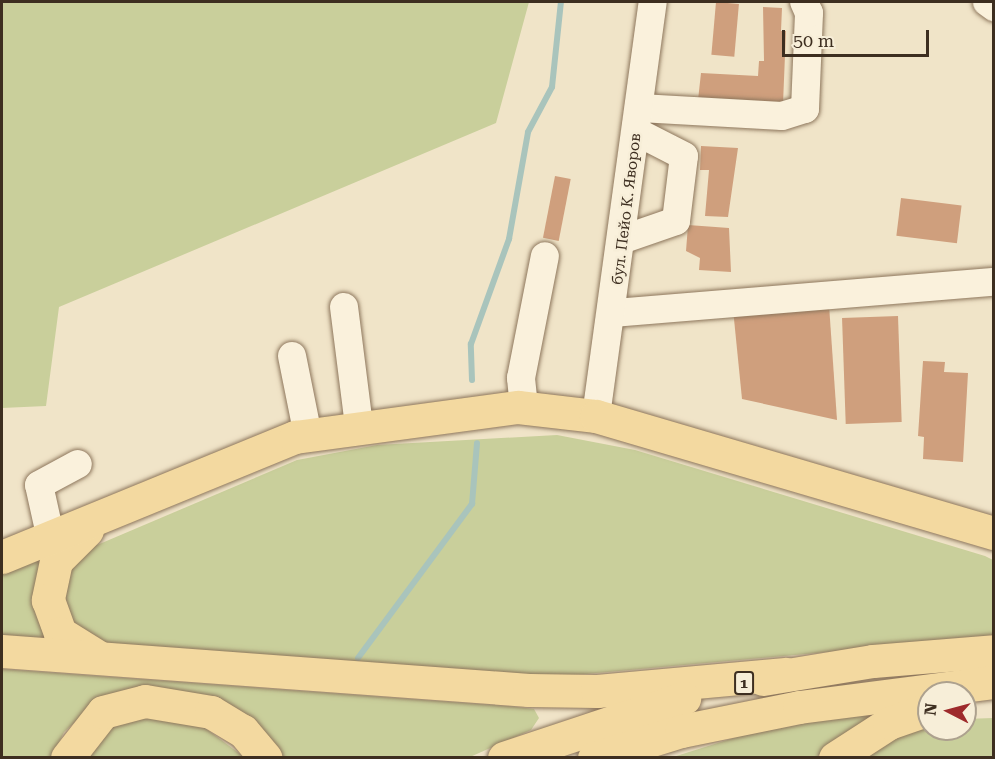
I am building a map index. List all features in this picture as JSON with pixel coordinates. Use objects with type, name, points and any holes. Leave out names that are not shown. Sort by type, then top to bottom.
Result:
[{"type":"main road","points":[[2,557],[110,518],[261,449],[308,435],[359,426],[524,407],[596,416],[993,533]]},
{"type":"main road","points":[[105,659],[60,633],[48,600],[50,579],[66,547],[110,518]]},
{"type":"main road","points":[[2,651],[562,691],[785,674]]},
{"type":"main road","name":"1","points":[[504,758],[648,707],[785,674],[993,651]]},
{"type":"main road","name":"1","points":[[594,758],[681,731],[799,706],[993,682]]},
{"type":"main road","points":[[67,758],[103,712],[145,701],[211,712],[243,731],[266,758]]},
{"type":"main road","points":[[977,702],[993,701]]},
{"type":"main road","points":[[835,758],[889,723],[917,713]]},
{"type":"street","name":"бул. Пейо К. Яворов","points":[[596,416],[614,314],[653,2]]},
{"type":"street","points":[[638,120],[782,117],[805,109],[809,13],[804,2]]},
{"type":"street","points":[[987,2],[993,7]]},
{"type":"street","points":[[624,239],[676,221],[684,156],[638,120]]},
{"type":"street","points":[[524,407],[522,378],[545,256]]},
{"type":"street","points":[[614,314],[993,282]]},
{"type":"street","points":[[344,307],[359,426]]},
{"type":"street","points":[[292,356],[308,435]]},
{"type":"street","points":[[51,539],[39,485],[78,464]]},
{"type":"green space","points":[[2,2],[529,2],[496,123],[59,307],[46,406],[2,408]]},
{"type":"green space","points":[[557,435],[635,450],[985,556],[993,560],[994,637],[509,681],[106,649],[72,626],[63,598],[69,569],[83,551],[297,460],[377,445]]},
{"type":"green space","points":[[41,550],[49,645],[2,641],[2,564]]},
{"type":"green space","points":[[2,669],[507,706],[534,709],[539,718],[531,730],[470,757],[270,757],[258,738],[94,705],[64,732],[52,757],[2,757]]},
{"type":"green space","points":[[880,711],[816,757],[670,758],[740,736]]},
{"type":"green space","points":[[155,714],[197,722],[244,757],[79,758],[113,720]]},
{"type":"green space","points":[[993,718],[993,757],[862,758],[903,732],[917,729],[917,741],[977,741],[977,719]]},
{"type":"building","points":[[716,2],[739,4],[734,57],[711,55]]},
{"type":"building","points":[[763,7],[782,8],[781,31],[786,31],[782,128],[698,100],[701,73],[758,76],[759,61],[764,61]]},
{"type":"building","points":[[701,146],[738,148],[728,217],[705,216],[709,170],[700,170]]},
{"type":"building","points":[[555,176],[571,179],[559,241],[543,238]]},
{"type":"building","points":[[901,198],[962,205],[957,243],[896,236]]},
{"type":"building","points":[[688,225],[729,228],[731,272],[699,270],[700,258],[686,251]]},
{"type":"building","points":[[829,305],[837,420],[742,399],[733,309]]},
{"type":"building","points":[[898,316],[902,422],[846,424],[842,318]]},
{"type":"building","points":[[923,361],[945,362],[944,372],[968,373],[963,462],[923,459],[924,437],[918,436]]},
{"type":"waterway","points":[[472,380],[471,344],[509,239],[528,132],[552,87],[561,2]]},
{"type":"waterway","points":[[358,658],[472,504],[477,443]]}]
